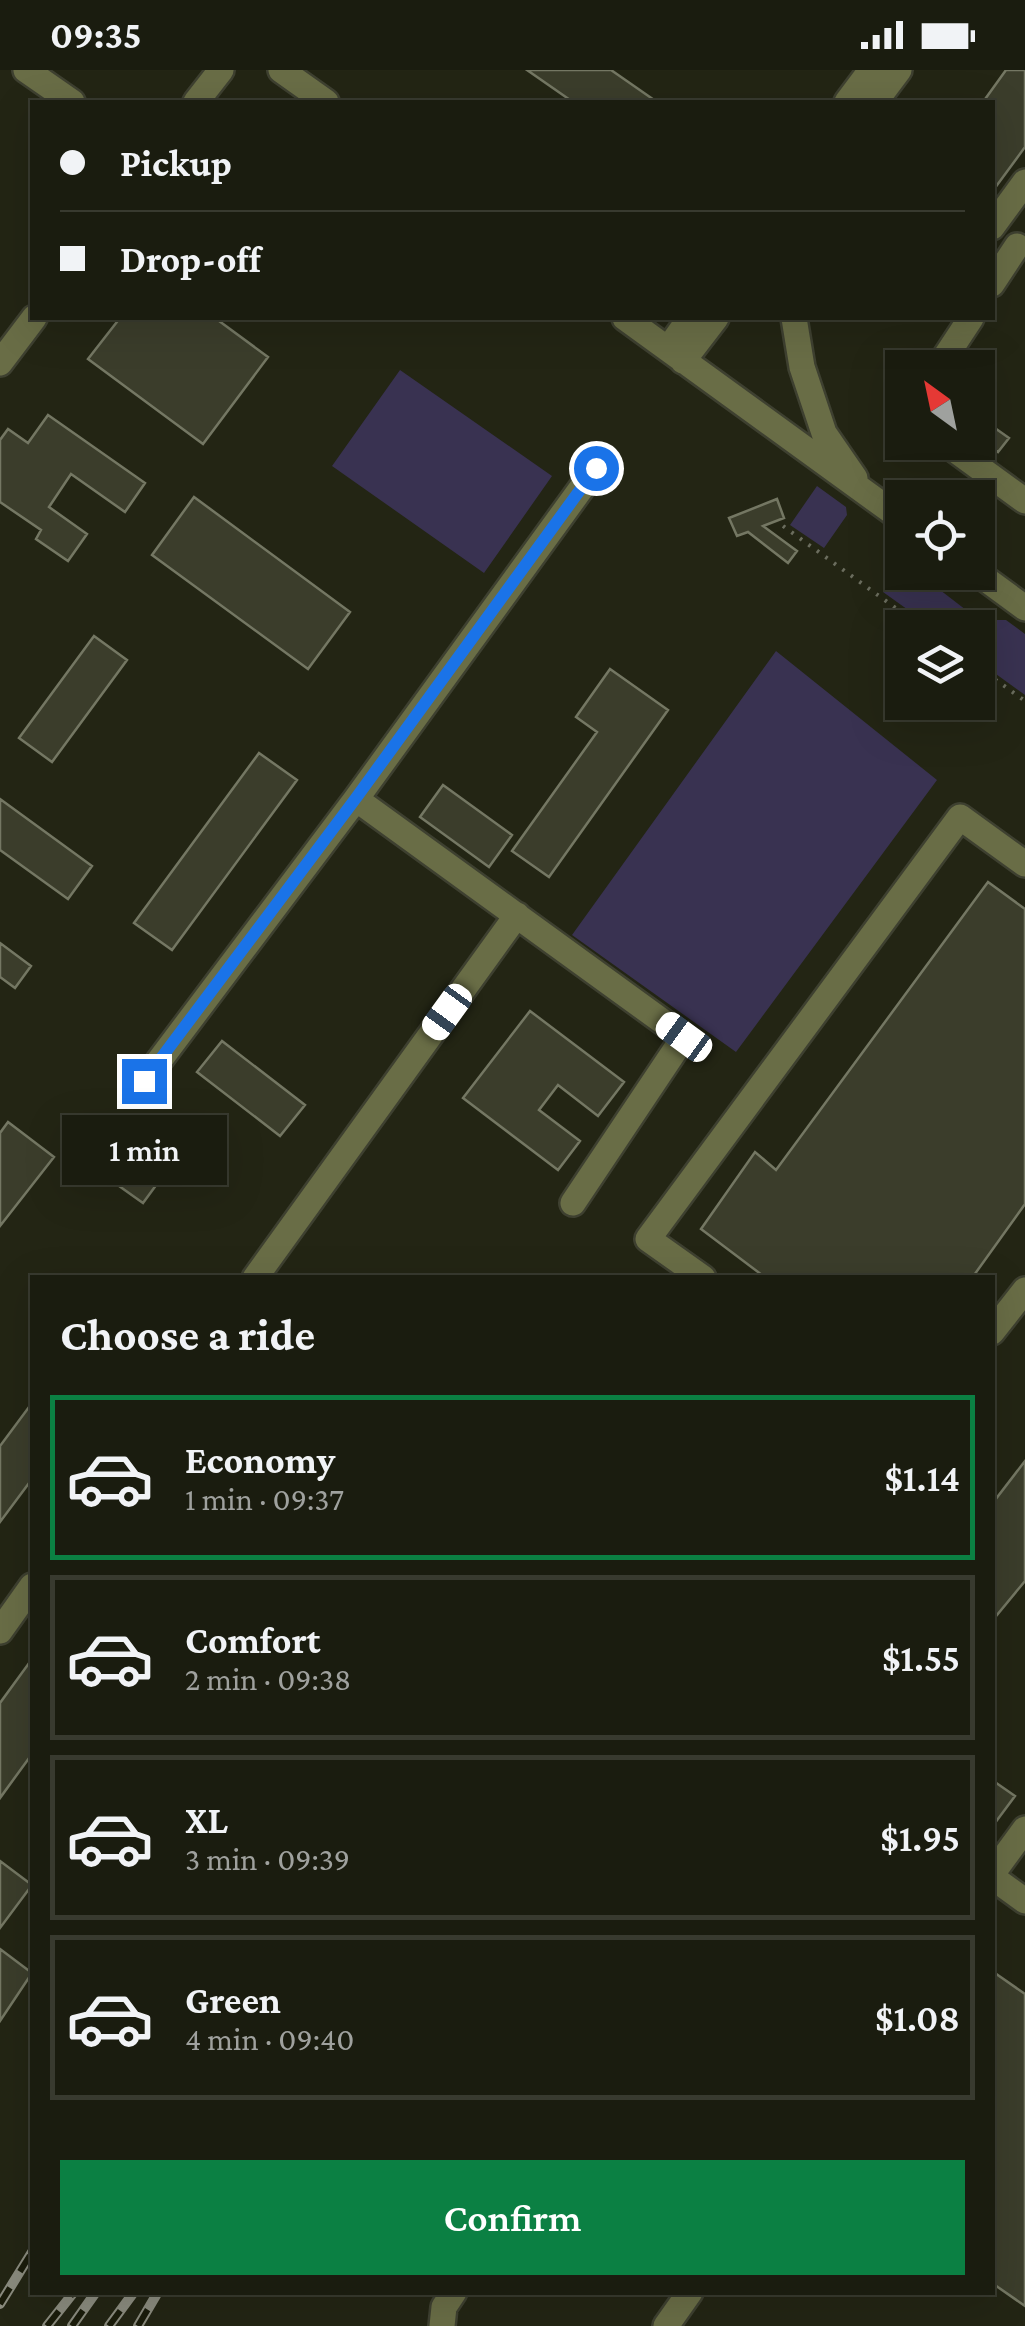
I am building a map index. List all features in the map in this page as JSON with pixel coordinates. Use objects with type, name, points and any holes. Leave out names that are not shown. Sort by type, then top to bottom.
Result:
[{"type":"street","points":[[26,70],[69,100]]},
{"type":"street","points":[[198,100],[221,70]]},
{"type":"street","points":[[281,70],[323,100]]},
{"type":"street","points":[[848,100],[871,70]]},
{"type":"street","points":[[876,100],[898,70]]},
{"type":"street","points":[[995,226],[1025,182]]},
{"type":"street","points":[[995,232],[1021,248],[995,280]]},
{"type":"street","points":[[0,362],[32,320]]},
{"type":"street","points":[[628,320],[885,506]]},
{"type":"street","points":[[676,355],[689,320]]},
{"type":"street","points":[[676,355],[714,320]]},
{"type":"street","points":[[794,320],[802,366],[824,433],[864,491]]},
{"type":"street","points":[[950,350],[970,320]]},
{"type":"street","points":[[968,460],[1025,502]]},
{"type":"street","points":[[144,1081],[596,468]]},
{"type":"street","points":[[995,586],[1025,608]]},
{"type":"street","points":[[356,798],[684,1037],[573,1202]]},
{"type":"street","points":[[699,1275],[648,1239],[960,818],[1025,864]]},
{"type":"street","points":[[257,1275],[517,916]]},
{"type":"street","points":[[995,1328],[1025,1290]]},
{"type":"street","points":[[0,1632],[30,1589]]},
{"type":"street","points":[[995,1872],[1025,1829]]},
{"type":"street","points":[[995,1878],[1025,1901]]},
{"type":"street","points":[[442,2326],[444,2307],[452,2295]]},
{"type":"street","points":[[666,2326],[688,2295]]},
{"type":"path","points":[[783,526],[898,610]]},
{"type":"path","points":[[995,680],[1025,702]]},
{"type":"shaded area","points":[[400,370],[552,476],[484,573],[332,466]]},
{"type":"shaded area","points":[[817,486],[846,507],[847,515],[824,548],[790,525]]},
{"type":"shaded area","points":[[940,590],[966,610],[908,610],[883,592]]},
{"type":"shaded area","points":[[995,620],[1006,620],[1025,634],[1025,695],[995,673]]},
{"type":"shaded area","points":[[776,651],[937,780],[736,1052],[572,935]]},
{"type":"building","points":[[527,70],[611,70],[654,100],[570,100]]},
{"type":"building","points":[[1006,70],[1025,70],[1025,147],[995,188],[995,100],[984,100]]},
{"type":"building","points":[[118,320],[218,320],[268,357],[203,444],[88,359]]},
{"type":"building","points":[[48,415],[145,483],[125,512],[71,474],[49,507],[87,534],[68,561],[36,539],[41,530],[0,502],[0,440],[8,429],[28,443]]},
{"type":"building","points":[[995,428],[1009,438],[998,452],[995,450]]},
{"type":"building","points":[[194,497],[350,612],[308,669],[152,555]]},
{"type":"building","points":[[777,499],[784,518],[763,526],[797,551],[788,563],[748,532],[737,536],[729,518]]},
{"type":"building","points":[[94,636],[127,660],[52,762],[19,738]]},
{"type":"building","points":[[610,669],[668,710],[549,877],[512,851],[597,732],[576,717]]},
{"type":"building","points":[[259,753],[297,780],[172,950],[134,923]]},
{"type":"building","points":[[443,785],[512,835],[489,867],[420,817]]},
{"type":"building","points":[[0,799],[92,866],[68,899],[0,850]]},
{"type":"building","points":[[988,882],[1025,909],[1025,1204],[974,1275],[762,1275],[701,1229],[755,1152],[776,1170]]},
{"type":"building","points":[[0,943],[31,966],[15,988],[0,977]]},
{"type":"building","points":[[530,1011],[624,1082],[598,1116],[558,1085],[539,1110],[580,1141],[558,1170],[463,1098]]},
{"type":"building","points":[[222,1041],[305,1105],[280,1136],[197,1072]]},
{"type":"building","points":[[8,1122],[54,1157],[0,1226],[0,1133]]},
{"type":"building","points":[[96,1124],[165,1173],[143,1203],[74,1154]]},
{"type":"building","points":[[30,1406],[30,1482],[0,1522],[0,1446]]},
{"type":"building","points":[[1025,1461],[1025,1581],[995,1617],[995,1500]]},
{"type":"building","points":[[30,1662],[30,1757],[0,1798],[0,1703]]},
{"type":"building","points":[[995,1782],[1015,1796],[995,1823]]},
{"type":"building","points":[[0,1861],[30,1884],[30,1888],[0,1928]]},
{"type":"building","points":[[0,1949],[30,1972],[30,1976],[0,2021]]},
{"type":"building","points":[[995,1973],[1025,1994],[1025,2306],[995,2285]]},
{"type":"railway","points":[[0,2304],[30,2255]]},
{"type":"railway","points":[[47,2326],[72,2295]]},
{"type":"railway","points":[[72,2326],[94,2295]]},
{"type":"railway","points":[[109,2326],[132,2295]]},
{"type":"railway","points":[[138,2326],[156,2295]]},
{"type":"route","points":[[144,1081],[596,468]]}]
